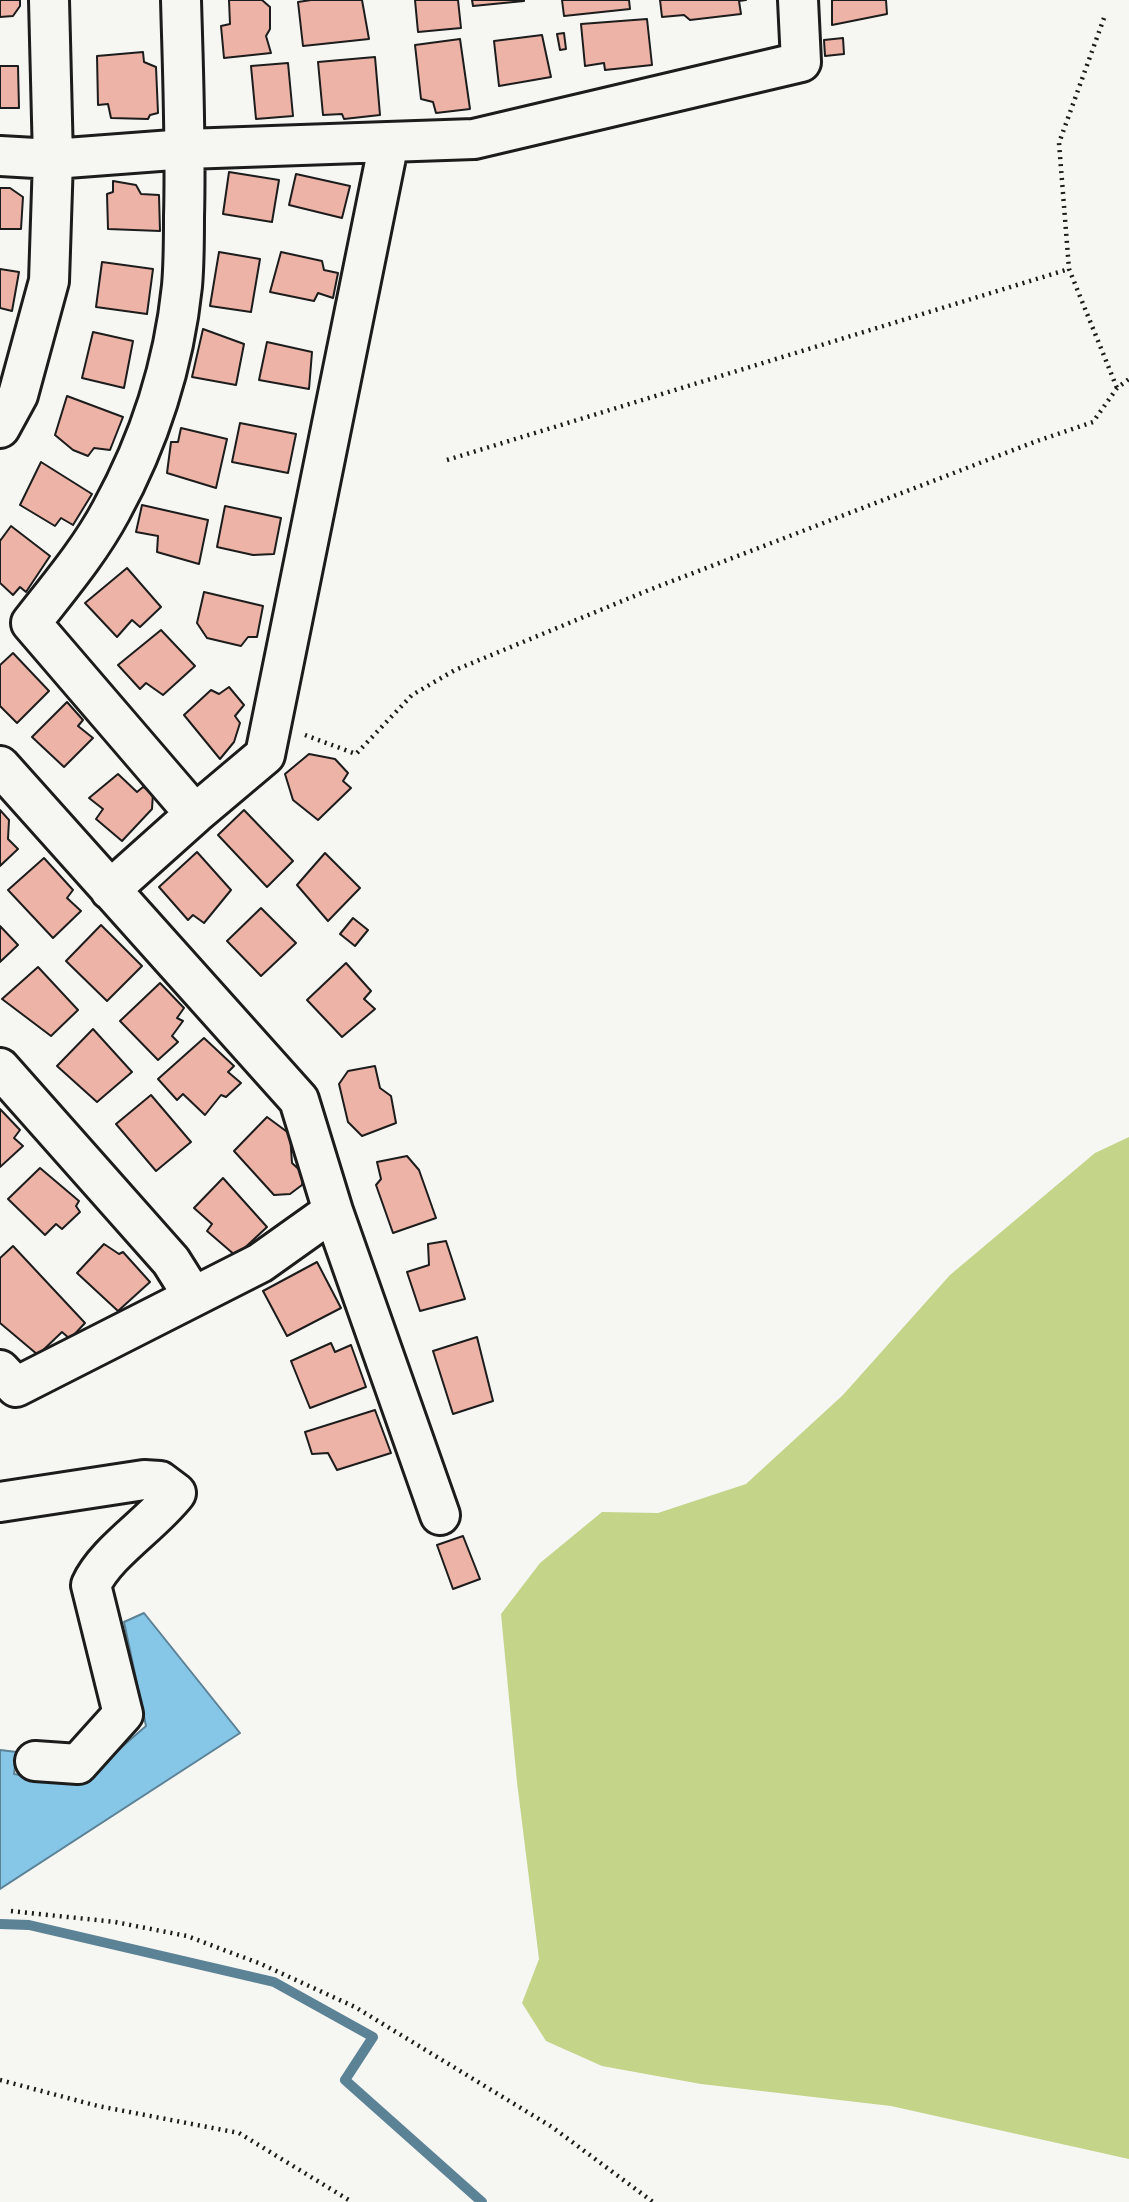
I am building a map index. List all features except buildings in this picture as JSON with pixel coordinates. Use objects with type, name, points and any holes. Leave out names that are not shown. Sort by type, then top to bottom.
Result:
[{"type":"street","points":[[0,428],[18,395],[48,281],[53,159],[49,0]]},
{"type":"street","points":[[181,0],[186,149],[182,284],[166,375],[150,426],[111,512],[76,566],[31,623],[195,814]]},
{"type":"street","points":[[0,156],[53,159],[186,149],[474,139],[801,62],[798,0]]},
{"type":"street","points":[[110,890],[265,755],[389,142]]},
{"type":"street","points":[[0,766],[299,1100],[333,1211],[440,1515]]},
{"type":"street","points":[[0,1068],[171,1261],[193,1296]]},
{"type":"street","points":[[0,1370],[16,1387],[260,1263],[333,1211]]},
{"type":"street","points":[[0,1502],[144,1480],[160,1481],[176,1493],[164,1509],[98,1570],[91,1585],[123,1714],[78,1763],[35,1761]]},
{"type":"path","points":[[1104,18],[1059,143],[1069,269],[1117,388]]},
{"type":"path","points":[[447,460],[1069,269]]},
{"type":"path","points":[[272,723],[356,754],[412,695],[455,670],[649,590],[1093,422],[1117,388],[1129,379]]},
{"type":"path","points":[[10,1911],[115,1922],[187,1936],[273,1969],[355,2007],[552,2127],[653,2202]]},
{"type":"path","points":[[0,2080],[98,2106],[239,2133],[352,2202]]},
{"type":"green space","points":[[1129,1137],[1129,2159],[891,2106],[701,2084],[602,2066],[546,2041],[522,2003],[539,1959],[517,1782],[501,1614],[540,1563],[602,1512],[658,1513],[746,1484],[843,1395],[950,1275],[1095,1153]]},
{"type":"water","points":[[144,1613],[240,1733],[0,1889],[0,1750],[17,1752],[14,1774],[79,1784],[146,1726],[124,1622]]},
{"type":"waterway","points":[[0,1924],[29,1925],[274,1982],[373,2037],[345,2080],[482,2202]]}]
